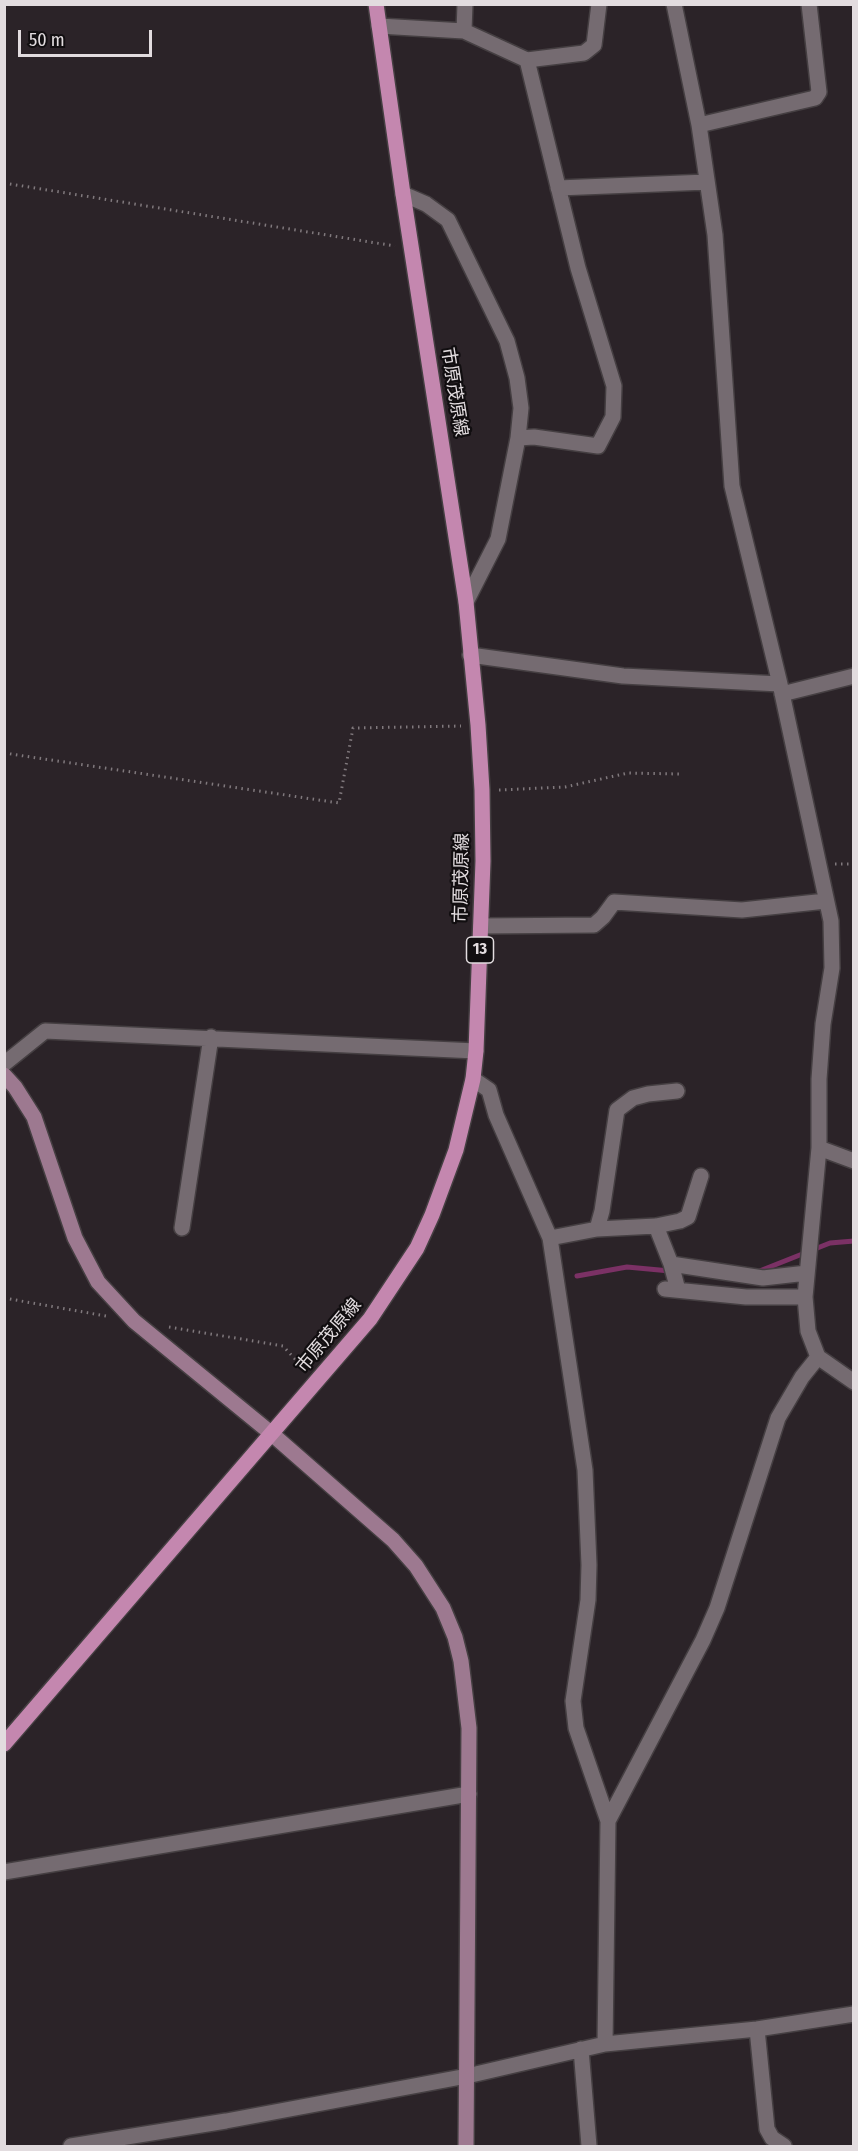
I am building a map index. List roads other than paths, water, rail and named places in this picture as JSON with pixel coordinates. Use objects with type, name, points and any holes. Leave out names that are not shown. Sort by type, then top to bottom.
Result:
[{"type":"main road","name":"市原茂原線","points":[[4,1744],[370,1319],[417,1248],[432,1215],[456,1150],[473,1079],[481,926],[482,790],[478,725],[466,602],[376,4]]},
{"type":"street","points":[[464,31],[465,4]]},
{"type":"street","points":[[379,26],[464,31],[527,60],[584,53],[594,45],[599,4]]},
{"type":"street","points":[[674,4],[699,125],[715,235],[732,486],[781,689],[831,921],[832,968],[822,1024],[819,1148],[805,1297],[808,1331],[818,1357],[854,1382]]},
{"type":"street","points":[[699,125],[815,98],[819,92],[809,4]]},
{"type":"street","points":[[518,438],[534,437],[598,446],[613,417],[614,386],[578,268],[527,60]]},
{"type":"street","points":[[558,188],[707,182]]},
{"type":"street","points":[[403,194],[426,204],[448,220],[507,341],[517,378],[521,408],[518,438],[498,539],[466,602]]},
{"type":"street","points":[[470,655],[623,676],[781,689],[854,676]]},
{"type":"street","points":[[481,926],[594,925],[614,902],[742,910],[826,901]]},
{"type":"street","points":[[4,1064],[45,1031],[476,1051]]},
{"type":"street","points":[[182,1228],[211,1037]]},
{"type":"street","points":[[4,1075],[15,1087],[34,1117],[75,1238],[98,1282],[134,1321],[272,1434],[393,1540],[416,1566],[443,1608],[455,1637],[466,1692],[469,1728],[466,2146]]},
{"type":"street","points":[[473,1079],[489,1090],[496,1114],[550,1238],[585,1470],[589,1565],[588,1600],[573,1701],[576,1728],[608,1821],[605,2044]]},
{"type":"street","points":[[597,1229],[602,1211],[617,1110],[633,1098],[677,1091]]},
{"type":"street","points":[[819,1148],[854,1161]]},
{"type":"street","points":[[550,1238],[597,1229],[656,1226],[680,1221],[688,1217],[701,1176]]},
{"type":"street","points":[[656,1226],[671,1264],[672,1289],[746,1297],[805,1297]]},
{"type":"street","points":[[671,1264],[763,1278],[807,1273]]},
{"type":"street","points":[[608,1821],[703,1640],[717,1608],[778,1418],[802,1377],[818,1357]]},
{"type":"street","points":[[4,1872],[470,1794]]},
{"type":"street","points":[[71,2146],[226,2121],[467,2076],[605,2044],[757,2029],[854,2014]]},
{"type":"street","points":[[757,2029],[767,2129],[772,2138],[784,2146]]},
{"type":"street","points":[[581,2049],[589,2146]]},
{"type":"waterway","points":[[757,1272],[830,1243],[854,1241]]},
{"type":"waterway","points":[[577,1276],[627,1267],[670,1271]]}]
